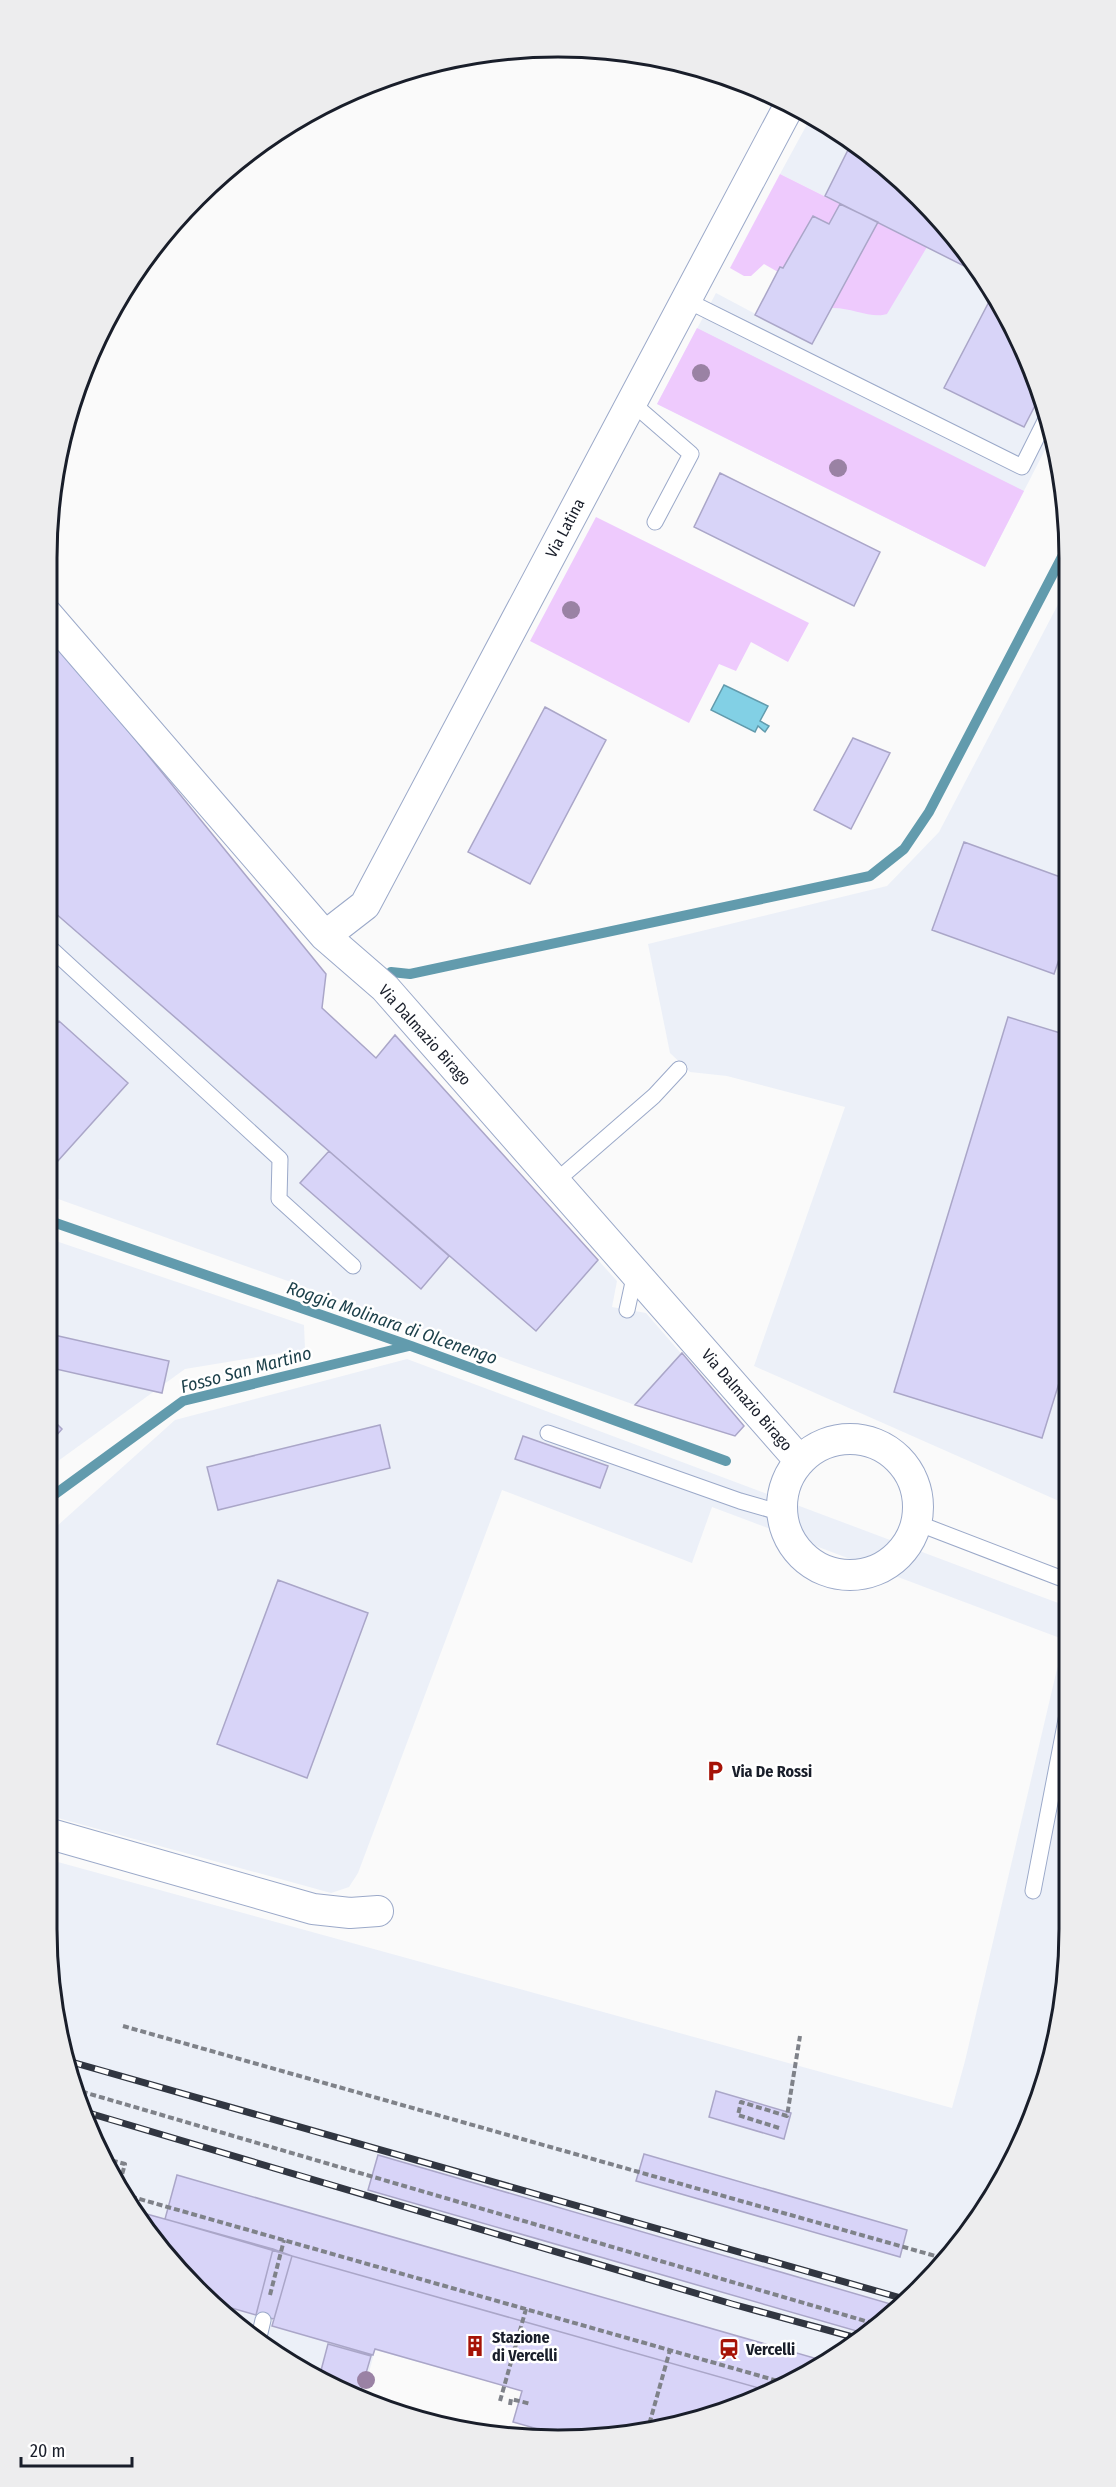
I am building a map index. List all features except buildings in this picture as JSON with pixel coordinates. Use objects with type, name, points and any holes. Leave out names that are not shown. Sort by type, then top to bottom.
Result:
[{"type":"street","name":"Via Latina","points":[[325,936],[365,905],[786,112]]},
{"type":"street","name":"Via Dalmazio Birago","points":[[57,627],[325,936],[385,988],[800,1461]]},
{"type":"street","points":[[848,1438],[866,1440],[882,1446],[897,1457],[908,1471],[916,1488],[919,1506],[909,1541],[897,1557],[881,1568],[862,1574],[842,1575],[823,1569],[801,1553],[786,1531],[782,1513],[783,1495],[789,1477],[800,1461],[814,1449],[848,1438]]},
{"type":"street","points":[[57,1836],[313,1909],[350,1913],[378,1911]]},
{"type":"lane","points":[[686,300],[1022,467],[1042,427]]},
{"type":"lane","points":[[632,402],[691,454],[655,522]]},
{"type":"lane","points":[[57,955],[280,1159],[279,1199],[353,1266]]},
{"type":"lane","points":[[555,1182],[654,1096],[679,1069]]},
{"type":"lane","points":[[627,1310],[635,1273]]},
{"type":"lane","points":[[548,1433],[740,1502],[782,1513]]},
{"type":"lane","points":[[916,1523],[1059,1578]]},
{"type":"lane","points":[[1033,1891],[1059,1756]]},
{"type":"lane","points":[[260,2331],[263,2320]]},
{"type":"path","points":[[123,2026],[937,2256]]},
{"type":"path","points":[[779,2128],[738,2115],[741,2102],[787,2116],[798,2064],[800,2036]]},
{"type":"path","points":[[85,2092],[868,2322]]},
{"type":"path","points":[[114,2161],[125,2164],[122,2176]]},
{"type":"path","points":[[135,2198],[775,2380]]},
{"type":"path","points":[[263,2320],[284,2240]]},
{"type":"path","points":[[500,2401],[526,2309]]},
{"type":"path","points":[[650,2421],[670,2350]]},
{"type":"path","points":[[510,2405],[511,2399],[531,2404]]},
{"type":"shaded area","points":[[807,124],[836,141],[888,181],[935,228],[975,280],[1007,336],[1032,397],[1046,447],[985,567],[657,404],[716,293],[812,344],[878,223],[780,174]]},
{"type":"shaded area","points":[[780,174],[840,204],[829,224],[813,216],[783,268],[780,267],[778,272],[764,264],[751,276],[744,276],[730,268]]},
{"type":"shaded area","points":[[878,222],[927,247],[887,314],[874,315],[831,308]]},
{"type":"shaded area","points":[[697,328],[1024,491],[985,567],[657,404]]},
{"type":"shaded area","points":[[596,517],[809,623],[788,662],[751,642],[736,671],[719,664],[689,723],[530,641]]},
{"type":"shaded area","points":[[1059,602],[1059,1501],[754,1366],[845,1107],[727,1076],[690,1072],[670,1053],[648,944],[887,886],[939,832]]},
{"type":"shaded area","points":[[57,643],[326,974],[322,1009],[376,1058],[395,1035],[617,1281],[612,1307],[646,1313],[744,1426],[735,1436],[635,1405],[57,1199]]},
{"type":"shaded area","points":[[57,1241],[304,1325],[305,1349],[185,1369],[57,1462]]},
{"type":"shaded area","points":[[407,1359],[1059,1603],[1059,1638],[712,1507],[692,1563],[502,1490],[358,1873],[349,1887],[331,1893],[57,1818],[57,1526],[175,1420]]},
{"type":"shaded area","points":[[1059,1664],[1058,1962],[1055,1994],[1042,2059],[1021,2121],[992,2180],[975,2207],[935,2259],[888,2306],[836,2346],[808,2363],[754,2390],[654,2420],[591,2429],[539,2429],[513,2422],[522,2391],[375,2350],[364,2391],[307,2363],[280,2346],[228,2306],[181,2259],[141,2207],[124,2180],[95,2121],[74,2059],[67,2027],[58,1962],[57,1862],[952,2108]]},
{"type":"water","points":[[724,685],[768,706],[760,721],[769,726],[765,732],[758,726],[755,732],[711,710]]},
{"type":"waterway","points":[[391,972],[410,974],[870,876],[904,849],[929,812],[1059,563]]},
{"type":"waterway","name":"Roggia Molinara di Olcenengo","points":[[57,1223],[411,1346],[726,1461]]},
{"type":"waterway","name":"Fosso San Martino","points":[[57,1493],[183,1401],[409,1346]]},
{"type":"railway","points":[[75,2063],[897,2297]]},
{"type":"railway","points":[[93,2114],[732,2304],[849,2336]]},
{"type":"place","name":"Via De Rossi","points":[[715,1771]]},
{"type":"place","name":"Stazione di Vercelli","points":[[475,2346]]},
{"type":"place","name":"Vercelli","points":[[729,2349]]}]
